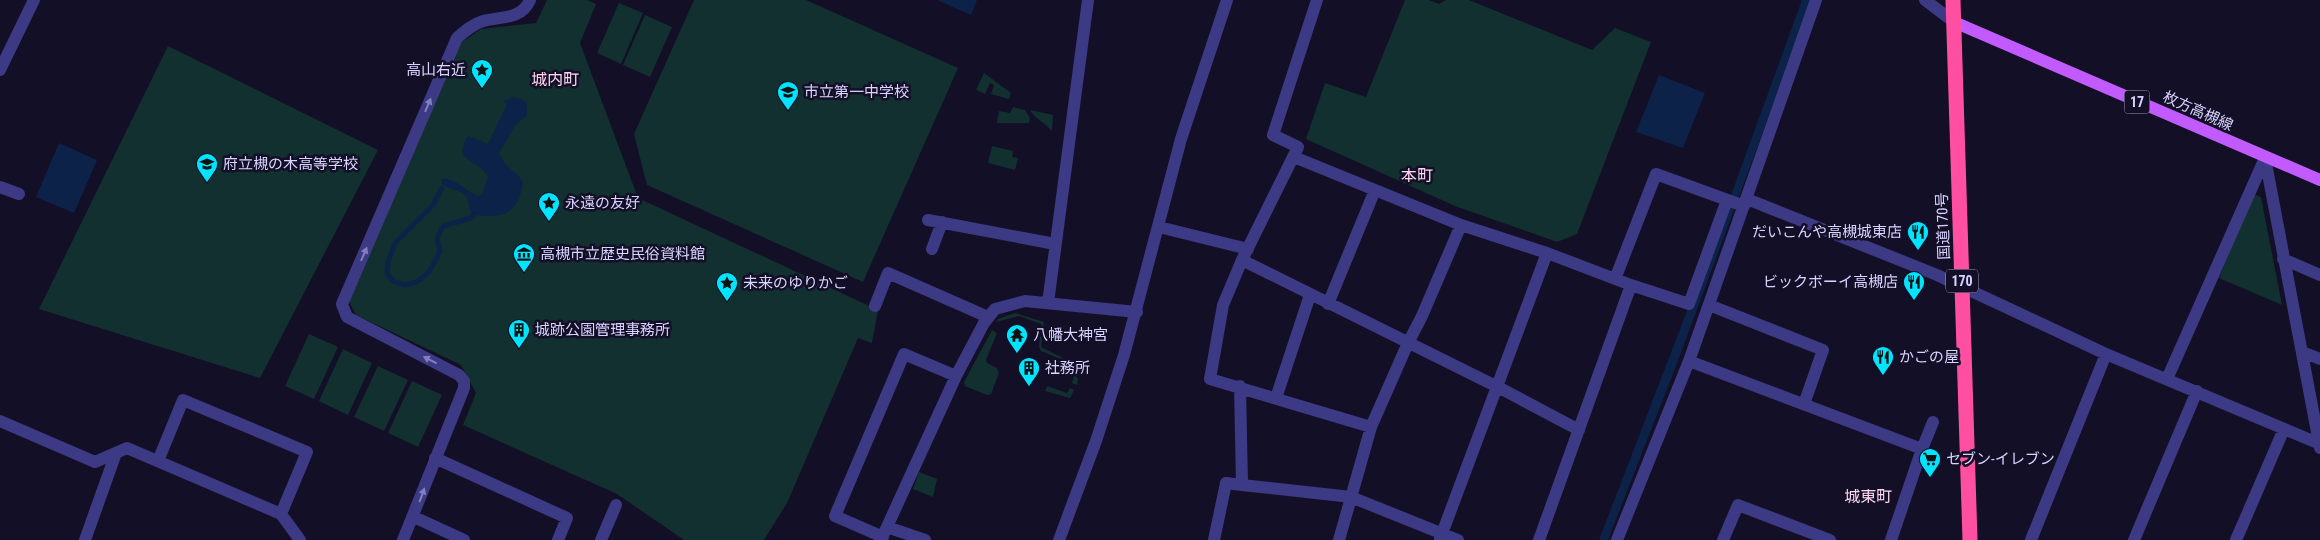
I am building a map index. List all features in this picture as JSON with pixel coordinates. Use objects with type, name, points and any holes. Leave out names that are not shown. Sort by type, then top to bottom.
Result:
[{"type":"highway","name":"国道170号","points":[[1953,0],[1970,540]]},
{"type":"main road","name":"枚方高槻線","points":[[1954,22],[2265,158],[2320,180]]},
{"type":"street","points":[[0,70],[34,0]]},
{"type":"street","points":[[403,540],[414,517],[435,458],[464,388],[464,381],[459,375],[347,318],[342,304],[457,38],[468,28],[482,21],[514,16],[526,8],[530,0]]},
{"type":"street","points":[[1048,303],[1088,0]]},
{"type":"street","points":[[1059,540],[1096,441],[1137,312],[1181,139],[1227,0]]},
{"type":"street","points":[[1317,0],[1273,135],[1298,147],[1245,255],[1223,305],[1210,379],[1240,386],[1372,427]]},
{"type":"street","points":[[1617,540],[1689,361],[1816,0]]},
{"type":"street","points":[[1925,0],[1954,22]]},
{"type":"street","points":[[1294,157],[1461,225],[1547,253],[1631,285],[1688,304],[1727,200]]},
{"type":"street","points":[[2265,158],[2320,445]]},
{"type":"street","points":[[2167,379],[2265,158]]},
{"type":"street","points":[[1615,279],[1656,174],[1727,200],[1746,203],[1937,275],[2106,354],[2197,391],[2320,445]]},
{"type":"street","points":[[0,186],[19,194]]},
{"type":"street","points":[[1328,304],[1374,190]]},
{"type":"street","points":[[928,220],[1055,244]]},
{"type":"street","points":[[932,249],[942,222]]},
{"type":"street","points":[[1339,540],[1372,427],[1461,225]]},
{"type":"street","points":[[1159,227],[1245,255],[1310,295],[1496,386],[1579,430]]},
{"type":"street","points":[[1441,536],[1547,253]]},
{"type":"street","points":[[2283,259],[2320,275]]},
{"type":"street","points":[[875,306],[888,273],[988,317]]},
{"type":"street","points":[[1539,540],[1631,285]]},
{"type":"street","points":[[1276,398],[1310,295]]},
{"type":"street","points":[[884,534],[956,376],[988,317],[995,310],[1014,303],[1048,303],[1137,312]]},
{"type":"street","points":[[1709,305],[1823,350],[1804,404]]},
{"type":"street","points":[[2302,352],[2320,359]]},
{"type":"street","points":[[925,540],[884,534],[835,516],[904,354],[956,376]]},
{"type":"street","points":[[2031,540],[2106,354]]},
{"type":"street","points":[[1689,361],[1922,450]]},
{"type":"street","points":[[1240,386],[1242,485]]},
{"type":"street","points":[[2134,540],[2197,391]]},
{"type":"street","points":[[158,461],[183,400],[307,452],[280,514]]},
{"type":"street","points":[[0,421],[95,462],[127,448],[280,514],[300,540]]},
{"type":"street","points":[[1891,540],[1933,422]]},
{"type":"street","points":[[2236,540],[2284,429]]},
{"type":"street","points":[[85,540],[116,454]]},
{"type":"street","points":[[435,458],[567,518],[558,540]]},
{"type":"street","points":[[1214,540],[1226,483],[1351,496],[1441,536],[1458,540]]},
{"type":"street","points":[[601,540],[616,505]]},
{"type":"street","points":[[1723,540],[1738,505],[1830,540]]},
{"type":"street","points":[[414,517],[464,540]]},
{"type":"green space","points":[[547,0],[587,0],[596,4],[580,43],[638,198],[878,310],[872,343],[858,338],[787,503],[764,540],[684,540],[617,494],[463,425],[476,393],[461,365],[356,315],[347,298],[462,42],[481,29],[536,23]]},
{"type":"green space","name":"市立第一中学校","points":[[694,0],[806,0],[958,68],[863,282],[647,185],[634,134]]},
{"type":"green space","points":[[1405,0],[1429,0],[1439,4],[1446,0],[1469,0],[1592,50],[1615,28],[1651,42],[1577,234],[1557,242],[1455,206],[1306,139],[1325,83],[1366,97]]},
{"type":"green space","points":[[619,3],[643,13],[621,64],[597,53]]},
{"type":"green space","points":[[645,15],[672,27],[650,77],[623,65]]},
{"type":"green space","points":[[168,46],[378,150],[260,378],[39,309]]},
{"type":"green space","points":[[984,73],[1011,93],[1009,99],[991,94],[994,85],[990,83],[985,94],[976,90]]},
{"type":"green space","points":[[1013,107],[1025,110],[1030,118],[1029,123],[997,123],[999,111],[1010,113]]},
{"type":"green space","points":[[1030,110],[1053,115],[1052,131],[1033,115]]},
{"type":"green space","points":[[992,146],[1013,151],[1012,157],[1018,158],[1015,170],[988,163]]},
{"type":"green space","points":[[2254,194],[2261,197],[2282,305],[2219,278]]},
{"type":"green space","points":[[1015,313],[1044,322],[1041,347],[1069,361],[1078,379],[1077,385],[1072,383],[1074,376],[1068,362],[1041,351],[1039,347],[1041,324],[1019,316],[996,322],[998,319]]},
{"type":"green space","points":[[992,330],[997,333],[986,360],[987,363],[997,368],[999,373],[991,394],[987,395],[965,386],[964,382]]},
{"type":"green space","points":[[309,334],[338,347],[314,399],[285,386]]},
{"type":"green space","points":[[343,349],[372,363],[348,415],[319,401]]},
{"type":"green space","points":[[378,366],[408,380],[384,431],[354,417]]},
{"type":"green space","points":[[412,381],[442,395],[418,447],[388,433]]},
{"type":"green space","points":[[1047,386],[1067,393],[1070,388],[1074,390],[1070,398],[1045,391]]},
{"type":"green space","points":[[919,472],[937,479],[933,497],[913,489]]},
{"type":"water","points":[[937,0],[977,0],[971,15]]},
{"type":"water","points":[[1802,0],[1812,0],[1676,366],[1608,540],[1599,540],[1723,217]]},
{"type":"water","points":[[1659,75],[1705,93],[1683,148],[1636,132]]},
{"type":"water","points":[[514,97],[522,99],[527,104],[527,116],[517,123],[499,153],[505,163],[523,182],[521,193],[513,208],[500,215],[482,216],[472,214],[465,195],[441,183],[442,179],[456,182],[478,196],[482,194],[488,177],[479,166],[464,156],[464,145],[468,136],[488,144],[507,104],[503,101]]},
{"type":"water","points":[[59,143],[97,160],[74,213],[36,197]]},
{"type":"waterway","points":[[442,188],[433,205],[395,243],[388,262],[387,273],[393,281],[405,285],[423,278],[431,269],[440,251],[437,239],[443,226],[471,218],[474,215]]},
{"type":"place","name":"高山右近","points":[[482,89]]},
{"type":"place","name":"市立第一中学校","points":[[788,111]]},
{"type":"place","name":"府立槻の木高等学校","points":[[207,183]]},
{"type":"place","name":"永遠の友好","points":[[549,222]]},
{"type":"place","name":"だいこんや高槻城東店","points":[[1918,251]]},
{"type":"place","name":"高槻市立歴史民俗資料館","points":[[524,273]]},
{"type":"place","name":"ビックボーイ高槻店","points":[[1914,301]]},
{"type":"place","name":"未来のゆりかご","points":[[727,302]]},
{"type":"place","name":"城跡公園管理事務所","points":[[519,349]]},
{"type":"place","name":"八幡大神宮","points":[[1017,354]]},
{"type":"place","name":"かごの屋","points":[[1883,376]]},
{"type":"place","name":"社務所","points":[[1029,387]]},
{"type":"place","name":"セブン-イレブン","points":[[1930,478]]},
{"type":"district","name":"城内町","points":[[555,79]]},
{"type":"district","name":"本町","points":[[1417,175]]},
{"type":"district","name":"城東町","points":[[1868,496]]}]
